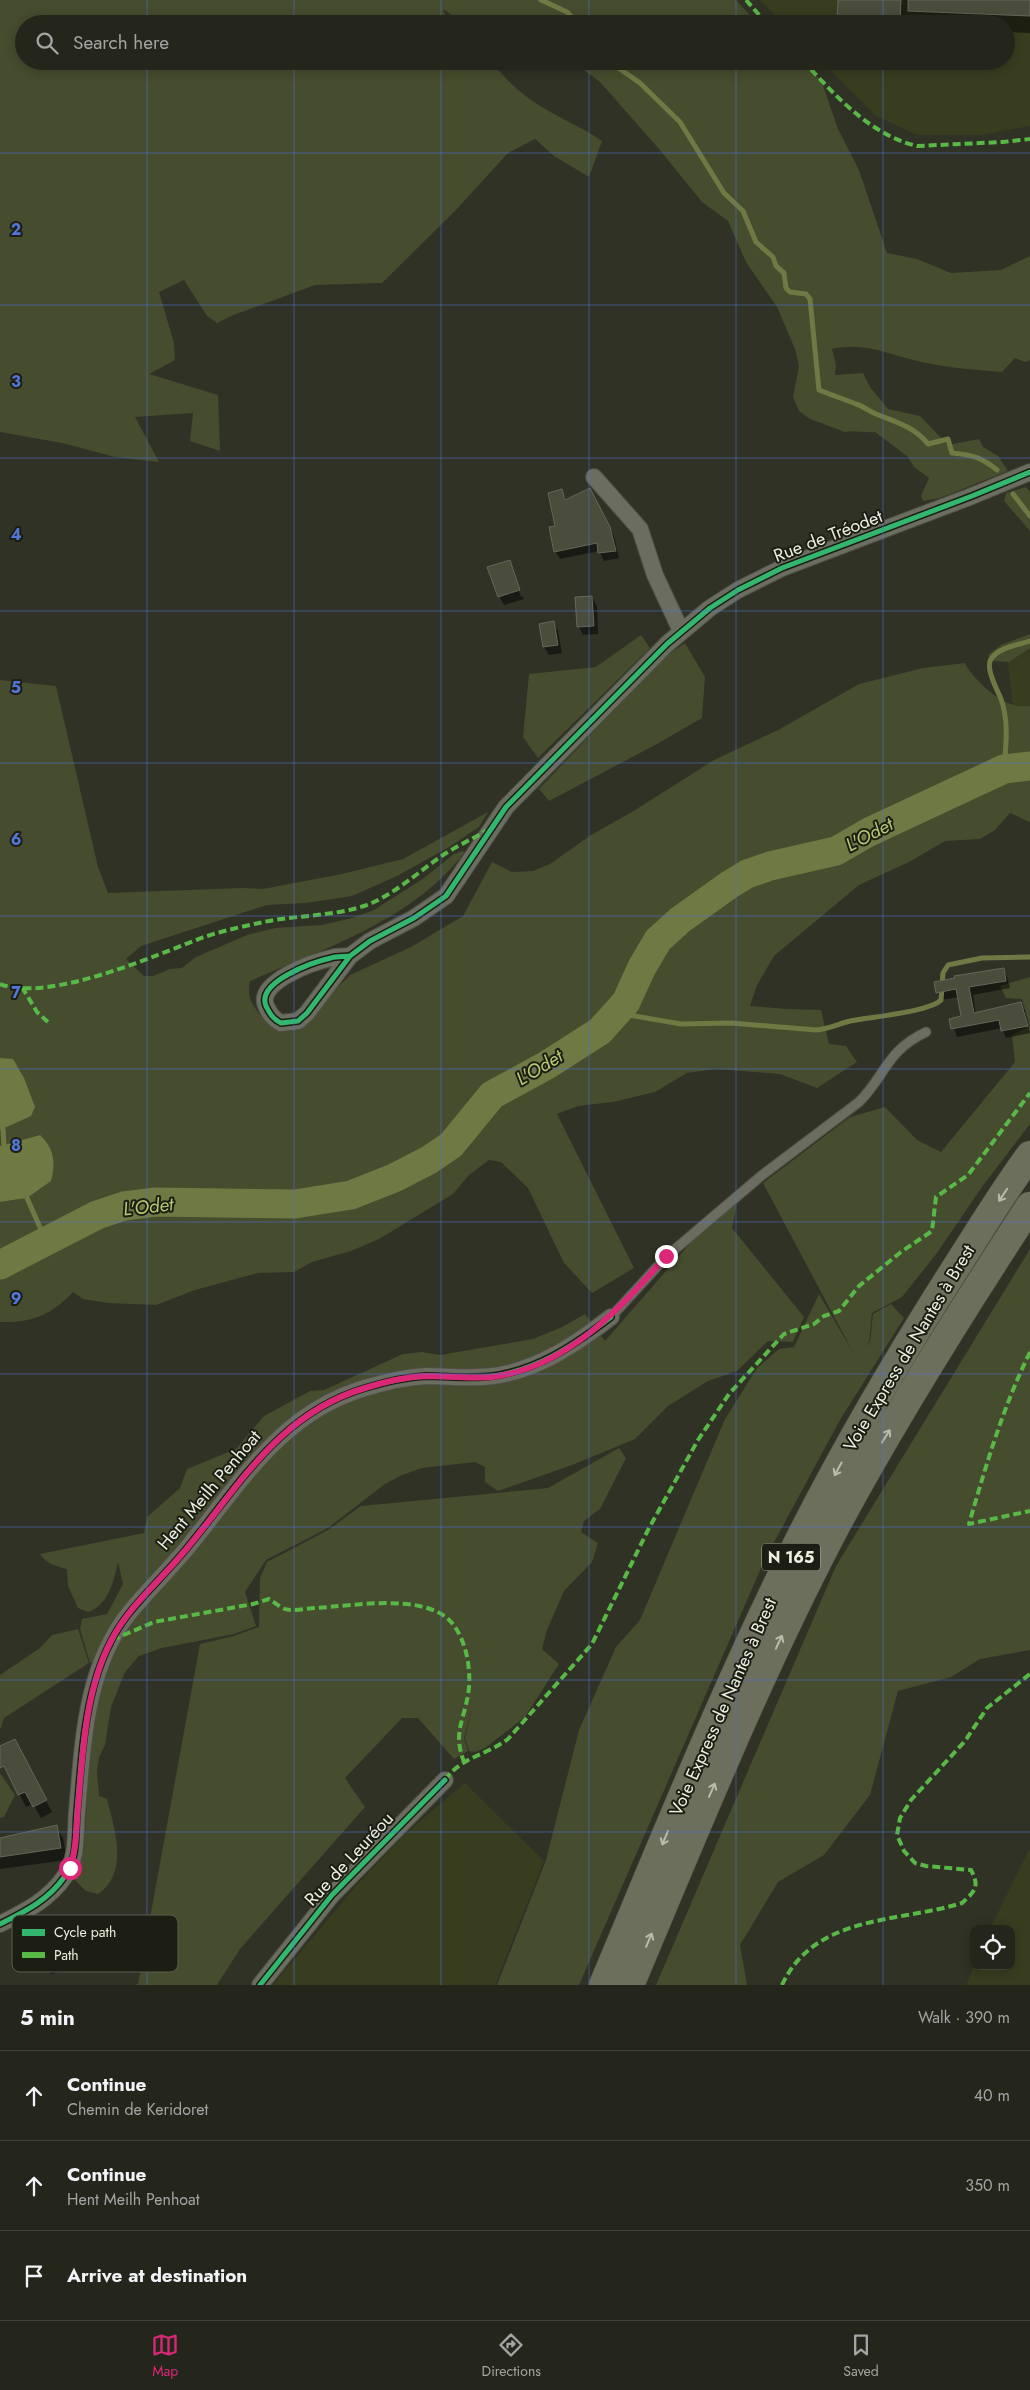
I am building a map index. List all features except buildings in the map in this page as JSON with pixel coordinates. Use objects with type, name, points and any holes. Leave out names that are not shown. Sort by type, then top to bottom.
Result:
[{"type":"highway","name":"Voie Express de Nantes à Brest","points":[[603,1985],[693,1770],[801,1536],[864,1420],[928,1312],[1030,1155]]},
{"type":"highway","name":"Voie Express de Nantes à Brest","points":[[630,1985],[756,1693],[836,1528],[880,1447],[1030,1206]]},
{"type":"street","name":"Rue de Tréodet","points":[[350,956],[370,941],[414,918],[446,896],[506,807],[681,631],[738,590],[782,568],[1030,472]]},
{"type":"street","points":[[594,477],[640,529],[654,575],[681,631]]},
{"type":"street","points":[[350,956],[307,1013],[298,1021],[281,1023],[271,1016],[264,1002],[265,995],[274,984],[286,976],[332,958],[350,956]]},
{"type":"street","name":"Hent Meilh Penhoat","points":[[15,1915],[46,1897],[64,1878],[70,1868],[76,1849],[80,1783],[88,1710],[103,1656],[116,1630],[188,1547],[264,1451],[288,1429],[310,1414],[338,1399],[373,1386],[416,1377],[491,1377],[525,1368],[554,1356],[576,1343],[611,1317]]},
{"type":"street","name":"Rue de Leuréou","points":[[260,1985],[332,1895],[445,1780]]},
{"type":"street","name":"Hent Meilh Penhoat","points":[[0,1924],[12,1917]]},
{"type":"lane","name":"Hent Meilh Penhoat","points":[[611,1317],[666,1256],[762,1176],[859,1102],[869,1093],[896,1052],[907,1042],[926,1032]]},
{"type":"shaded area","points":[[0,0],[736,0],[750,15],[451,15],[443,9],[445,15],[15,15],[15,70],[498,70],[528,98],[602,141],[589,177],[554,156],[535,139],[508,153],[455,211],[382,283],[315,285],[217,323],[207,316],[184,280],[159,292],[174,343],[175,360],[149,374],[218,395],[220,451],[190,441],[193,413],[135,417],[159,462],[115,457],[62,443],[0,432]]},
{"type":"shaded area","points":[[760,0],[1030,0],[1030,126],[980,135],[917,135],[876,116],[830,70],[1015,70],[1015,15],[774,15]]},
{"type":"shaded area","points":[[584,70],[810,70],[821,80],[838,129],[859,170],[887,253],[917,259],[951,273],[1001,270],[1030,256],[1030,360],[1025,362],[1015,358],[1002,372],[935,365],[868,348],[845,347],[832,349],[836,365],[835,375],[863,373],[870,387],[888,409],[920,416],[948,445],[979,439],[983,447],[998,456],[1008,471],[940,498],[923,501],[921,496],[929,478],[914,467],[907,456],[875,432],[845,432],[810,419],[799,411],[793,397],[799,366],[795,349],[777,307],[746,262],[728,221],[702,202],[659,149],[600,82]]},
{"type":"shaded area","points":[[1026,487],[1030,492],[1030,531],[1004,501],[1006,493]]},
{"type":"shaded area","points":[[1030,634],[1030,648],[1009,662],[993,661],[988,655],[1001,645]]},
{"type":"shaded area","points":[[641,635],[650,648],[538,758],[523,737],[529,674],[596,667]]},
{"type":"shaded area","points":[[685,643],[705,677],[702,718],[549,801],[539,789],[662,659]]},
{"type":"shaded area","points":[[1030,648],[1030,716],[1014,718],[1007,652]]},
{"type":"shaded area","points":[[965,663],[979,682],[1000,699],[1016,706],[1030,706],[1030,822],[1010,813],[995,830],[980,839],[945,841],[909,862],[859,885],[774,956],[757,985],[750,1006],[821,1010],[829,1044],[846,1046],[857,1062],[817,1088],[780,1074],[716,1069],[687,1073],[655,1092],[613,1102],[578,1106],[557,1114],[634,1268],[592,1293],[564,1263],[528,1188],[501,1162],[489,1160],[469,1175],[453,1194],[379,1239],[351,1251],[312,1262],[294,1272],[258,1273],[195,1290],[156,1305],[108,1303],[83,1299],[73,1292],[57,1307],[40,1316],[22,1321],[0,1322],[0,1202],[27,1198],[40,1135],[0,1146],[0,680],[56,686],[98,867],[108,893],[243,888],[263,889],[342,874],[403,859],[488,812],[479,827],[451,846],[397,876],[352,896],[306,903],[267,905],[141,946],[126,959],[144,976],[153,976],[170,969],[182,968],[196,957],[247,935],[275,928],[322,925],[352,918],[374,910],[424,878],[454,854],[462,851],[465,852],[444,876],[394,914],[338,944],[250,981],[249,993],[252,1003],[266,1021],[306,1020],[316,1015],[330,995],[350,975],[411,947],[463,916],[492,862],[512,872],[533,871],[550,864],[591,835],[632,812],[714,760],[780,729],[859,684],[923,668]]},
{"type":"shaded area","points":[[1030,977],[1030,1026],[1022,999],[1006,998],[1000,986]]},
{"type":"shaded area","points":[[1030,1026],[1030,1124],[982,1187],[937,1253],[902,1297],[872,1313],[869,1342],[864,1347],[870,1342],[873,1314],[891,1304],[904,1318],[840,1420],[765,1559],[579,1985],[497,1985],[546,1860],[579,1730],[616,1647],[640,1620],[725,1419],[757,1368],[779,1349],[794,1347],[819,1294],[854,1354],[763,1183],[850,1117],[885,1107],[917,1140],[941,1152],[1015,1062],[1012,1035]]},
{"type":"shaded area","points":[[0,1058],[13,1059],[24,1078],[35,1107],[31,1116],[0,1130]]},
{"type":"shaded area","points":[[40,1135],[45,1140],[53,1156],[51,1181],[27,1198],[0,1202],[0,1146]]},
{"type":"shaded area","points":[[737,1203],[732,1228],[804,1317],[793,1342],[768,1341],[737,1371],[708,1381],[668,1406],[635,1439],[572,1465],[498,1491],[485,1482],[485,1467],[475,1462],[422,1468],[402,1475],[385,1484],[328,1528],[266,1560],[245,1592],[256,1626],[234,1634],[162,1648],[139,1656],[125,1672],[111,1707],[105,1745],[99,1757],[97,1771],[99,1796],[107,1799],[116,1837],[117,1863],[114,1875],[108,1885],[98,1894],[86,1891],[75,1880],[84,1850],[92,1717],[104,1660],[90,1663],[80,1629],[82,1619],[107,1614],[123,1584],[118,1562],[112,1585],[105,1599],[95,1609],[88,1612],[78,1608],[68,1586],[67,1569],[52,1564],[40,1554],[144,1533],[147,1517],[180,1488],[187,1469],[236,1449],[264,1416],[310,1391],[324,1390],[403,1354],[422,1352],[440,1355],[533,1339],[562,1327],[585,1314],[605,1341],[693,1240]]},
{"type":"shaded area","points":[[1030,1249],[1030,1650],[980,1659],[951,1677],[898,1691],[870,1795],[824,1855],[778,1882],[740,1945],[747,1985],[656,1985],[836,1566]]},
{"type":"shaded area","points":[[619,1448],[626,1458],[600,1509],[584,1521],[581,1532],[598,1543],[592,1562],[564,1591],[547,1630],[542,1649],[559,1664],[525,1717],[485,1748],[475,1752],[469,1751],[465,1738],[472,1709],[464,1738],[468,1751],[454,1759],[418,1718],[402,1718],[345,1778],[365,1807],[240,1949],[217,1985],[135,1985],[138,1984],[140,1972],[178,1972],[178,1915],[151,1915],[200,1644],[234,1636],[259,1627],[260,1578],[267,1562],[328,1530],[361,1506],[548,1488]]},
{"type":"shaded area","points":[[78,1629],[89,1663],[4,1718],[0,1730],[0,1675],[40,1648],[52,1635]]},
{"type":"shaded area","points":[[0,1773],[15,1795],[4,1817],[0,1818]]},
{"type":"shaded area","points":[[465,1783],[544,1861],[495,1985],[273,1985],[356,1886],[402,1837]]},
{"type":"shaded area","points":[[1030,1848],[1030,1985],[966,1985],[972,1970],[1015,1970],[1015,1925],[992,1925]]},
{"type":"waterway","points":[[541,0],[570,15]]},
{"type":"waterway","points":[[621,70],[640,83],[680,122],[724,193],[743,211],[756,242],[773,257],[776,266],[784,273],[786,288],[790,292],[806,294],[810,299],[819,390],[859,405],[905,426],[917,433],[928,444],[948,439],[952,453],[976,457],[997,470]]},
{"type":"waterway","points":[[1013,494],[1030,516]]},
{"type":"waterway","points":[[1004,769],[1006,733],[1004,708],[990,673],[990,663],[994,655],[999,652],[1030,641]]},
{"type":"waterway","name":"L'Odet","points":[[0,1265],[97,1215],[124,1206],[156,1202],[295,1204],[351,1195],[394,1178],[429,1160],[451,1145],[492,1095],[547,1065],[600,1031],[626,1002],[642,967],[658,940],[680,920],[729,885],[747,874],[770,866],[836,851],[869,832],[1004,769],[1030,766]]},
{"type":"waterway","points":[[617,1013],[681,1024],[731,1023],[816,1030],[850,1021],[899,1014],[934,1004],[941,1000],[943,973],[948,965],[982,958],[1030,957]]},
{"type":"waterway","points":[[3,1129],[4,1145]]},
{"type":"waterway","points":[[27,1198],[46,1241]]},
{"type":"marked path","points":[[746,0],[759,15]]},
{"type":"marked path","points":[[812,70],[854,112],[884,133],[900,141],[917,146],[1030,139]]},
{"type":"marked path","points":[[0,984],[21,988],[46,987],[73,982],[131,965],[204,937],[225,931],[272,920],[338,912],[364,906],[385,896],[443,855],[486,831]]},
{"type":"marked path","points":[[22,987],[37,1012],[50,1024]]},
{"type":"marked path","points":[[445,1780],[458,1766],[508,1739],[592,1644],[648,1530],[698,1440],[729,1394],[784,1334],[814,1324],[824,1316],[839,1311],[859,1286],[901,1252],[932,1231],[936,1197],[968,1175],[1030,1093]]},
{"type":"marked path","points":[[1030,1352],[1003,1415],[969,1524],[1030,1511]]},
{"type":"marked path","points":[[112,1640],[154,1622],[253,1604],[269,1599],[288,1610],[388,1603],[425,1607],[440,1613],[452,1623],[465,1648],[469,1667],[469,1686],[459,1735],[464,1762]]},
{"type":"marked path","points":[[782,1985],[797,1962],[815,1945],[837,1933],[860,1925],[962,1903],[973,1892],[976,1885],[971,1870],[926,1866],[915,1863],[904,1851],[897,1835],[900,1818],[911,1800],[965,1741],[987,1708],[1030,1674]]},
{"type":"cycle path","points":[[350,956],[333,957],[312,964],[277,981],[269,989],[265,997],[266,1006],[272,1016],[281,1023],[298,1021],[307,1013],[350,956],[370,941],[414,918],[446,896],[506,807],[667,644],[710,608],[738,590],[782,568],[1030,472]]},
{"type":"cycle path","points":[[17,1915],[44,1899],[65,1876],[72,1861],[75,1845],[81,1760],[89,1707],[95,1682],[115,1634],[130,1612],[180,1556],[264,1453],[285,1433],[335,1399],[365,1388],[411,1377],[476,1377],[510,1373],[541,1362],[556,1354],[584,1337],[611,1317]]},
{"type":"cycle path","points":[[260,1985],[332,1895],[445,1780]]},
{"type":"cycle path","points":[[0,1924],[12,1918]]},
{"type":"route","points":[[70,1868],[76,1849],[77,1814],[88,1710],[103,1656],[116,1630],[130,1612],[188,1547],[264,1451],[288,1429],[310,1414],[364,1388],[416,1377],[491,1377],[517,1371],[554,1356],[576,1343],[611,1317],[666,1256]]}]
